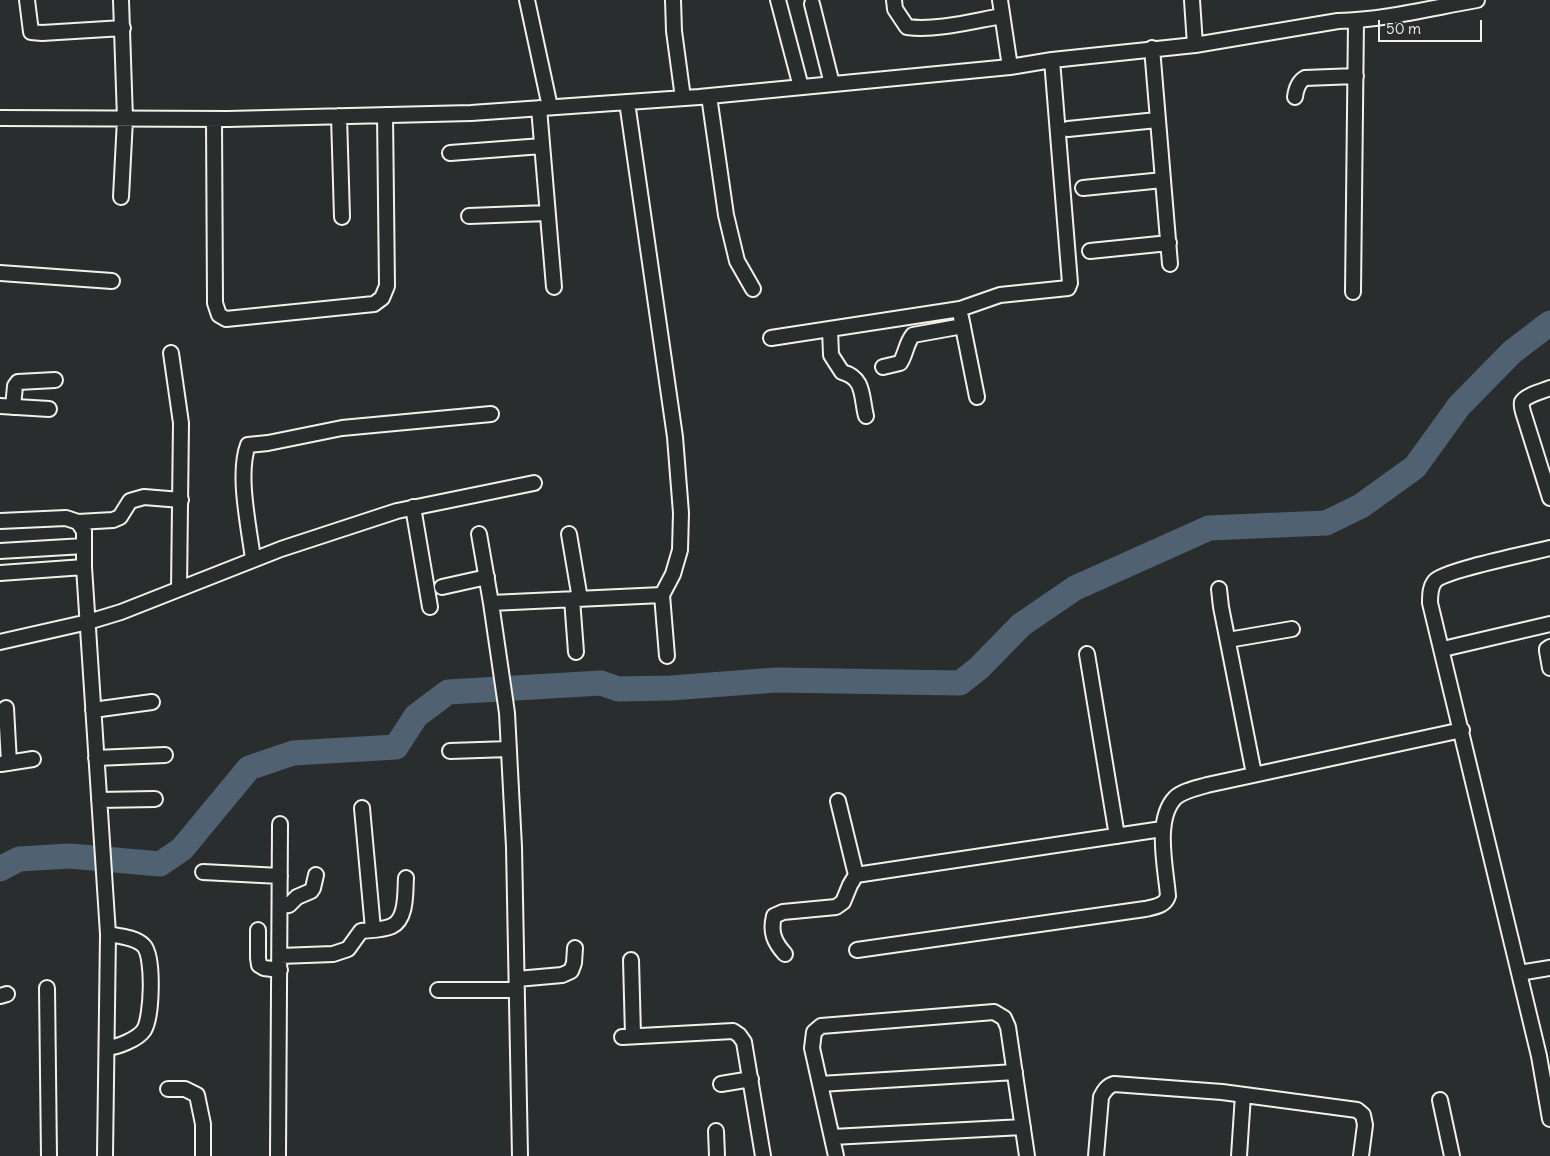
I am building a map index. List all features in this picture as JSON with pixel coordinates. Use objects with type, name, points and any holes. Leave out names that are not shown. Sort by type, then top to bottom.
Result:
[{"type":"street","points":[[27,0],[30,32],[42,33],[123,28]]},
{"type":"street","points":[[121,0],[125,119],[121,197]]},
{"type":"street","points":[[527,0],[545,108],[542,146],[554,287]]},
{"type":"street","points":[[673,0],[674,31],[683,98]]},
{"type":"street","points":[[778,0],[801,87]]},
{"type":"street","points":[[894,0],[896,9],[907,27],[916,28],[956,24],[1002,16]]},
{"type":"street","points":[[1000,0],[1010,67]]},
{"type":"street","points":[[1192,0],[1195,45]]},
{"type":"street","points":[[0,118],[214,119],[471,113],[709,96],[1010,67],[1152,48],[1195,45],[1338,21],[1356,21],[1399,7],[1477,0]]},
{"type":"street","points":[[812,4],[832,84]]},
{"type":"street","points":[[1353,292],[1356,21]]},
{"type":"street","points":[[1152,48],[1170,264]]},
{"type":"street","points":[[771,338],[960,309],[1000,294],[1066,290],[1069,287],[1052,60]]},
{"type":"street","points":[[1295,96],[1296,88],[1306,78],[1356,76]]},
{"type":"street","points":[[709,96],[726,215],[737,261],[753,289]]},
{"type":"street","points":[[627,102],[675,436],[681,513],[680,550],[673,574],[662,596],[667,656]]},
{"type":"street","points":[[214,119],[215,304],[218,315],[226,319],[351,308],[374,304],[382,298],[387,286],[385,115]]},
{"type":"street","points":[[339,116],[342,217]]},
{"type":"street","points":[[1068,129],[1157,120]]},
{"type":"street","points":[[450,153],[542,146]]},
{"type":"street","points":[[1083,188],[1163,180]]},
{"type":"street","points":[[469,216],[547,213]]},
{"type":"street","points":[[1090,251],[1168,243]]},
{"type":"street","points":[[0,274],[112,281]]},
{"type":"street","points":[[960,309],[977,397]]},
{"type":"street","points":[[883,366],[900,363],[905,356],[910,337],[913,335],[963,326]]},
{"type":"street","points":[[830,329],[831,355],[842,372],[852,375],[858,383],[862,390],[866,416]]},
{"type":"street","points":[[171,353],[181,423],[179,589]]},
{"type":"street","points":[[49,409],[7,406],[18,382],[55,380]]},
{"type":"street","points":[[1550,388],[1528,397],[1522,404],[1525,420],[1550,498]]},
{"type":"street","points":[[253,559],[243,476],[244,456],[248,445],[268,443],[342,428],[491,414]]},
{"type":"street","points":[[0,642],[88,622],[121,612],[253,559],[370,520],[414,508],[534,483]]},
{"type":"street","points":[[0,521],[66,518],[78,522],[113,520],[120,517],[130,501],[144,497],[181,500]]},
{"type":"street","points":[[414,508],[430,608]]},
{"type":"street","points":[[78,522],[84,531],[84,567],[108,934],[106,1156]]},
{"type":"street","points":[[479,534],[507,713],[514,847],[520,1156]]},
{"type":"street","points":[[569,534],[576,599],[576,652]]},
{"type":"street","points":[[0,551],[84,546]]},
{"type":"street","points":[[1550,548],[1453,572],[1437,579],[1430,591],[1430,602],[1443,649],[1547,1084],[1550,1119]]},
{"type":"street","points":[[0,573],[84,567]]},
{"type":"street","points":[[442,587],[487,577]]},
{"type":"street","points":[[1219,589],[1254,774]]},
{"type":"street","points":[[491,603],[662,596]]},
{"type":"street","points":[[1443,649],[1550,624]]},
{"type":"street","points":[[1228,640],[1292,629]]},
{"type":"street","points":[[1550,647],[1547,649],[1550,668]]},
{"type":"street","points":[[1087,654],[1116,836]]},
{"type":"street","points":[[93,710],[152,702]]},
{"type":"street","points":[[6,708],[5,764],[33,759]]},
{"type":"street","points":[[857,950],[1145,909],[1163,904],[1168,896],[1162,829],[1168,807],[1176,797],[1207,785],[1462,730]]},
{"type":"street","points":[[450,751],[509,749]]},
{"type":"street","points":[[96,758],[166,755]]},
{"type":"street","points":[[99,800],[155,799]]},
{"type":"street","points":[[785,954],[777,946],[772,936],[774,916],[783,912],[836,907],[843,902],[856,875],[838,801]]},
{"type":"street","points":[[362,808],[372,929]]},
{"type":"street","points":[[278,1156],[280,824]]},
{"type":"street","points":[[856,875],[1162,829]]},
{"type":"street","points":[[203,872],[280,876]]},
{"type":"street","points":[[280,906],[289,905],[297,896],[311,891],[316,875]]},
{"type":"street","points":[[258,930],[258,958],[260,965],[264,968],[280,963],[348,950],[361,931],[392,926],[398,921],[403,911],[406,878]]},
{"type":"street","points":[[107,1048],[114,1047],[143,1032],[148,1022],[150,996],[150,961],[145,947],[137,941],[108,934]]},
{"type":"street","points":[[438,990],[517,984],[562,975],[571,971],[574,963],[575,948]]},
{"type":"street","points":[[631,960],[627,1036],[733,1031],[744,1042],[752,1078],[763,1156]]},
{"type":"street","points":[[1519,973],[1550,968]]},
{"type":"street","points":[[47,988],[49,1156]]},
{"type":"street","points":[[836,1156],[812,1048],[814,1032],[821,1026],[994,1012],[1000,1014],[1006,1021],[1027,1156]]},
{"type":"street","points":[[820,1084],[1015,1072]]},
{"type":"street","points":[[721,1084],[752,1078]]},
{"type":"street","points":[[1096,1156],[1099,1107],[1104,1091],[1109,1085],[1114,1084],[1222,1092],[1357,1110],[1363,1115],[1365,1125],[1362,1156]]},
{"type":"street","points":[[168,1089],[185,1089],[198,1095],[203,1124],[203,1156]]},
{"type":"street","points":[[1239,1156],[1243,1095]]},
{"type":"street","points":[[1440,1100],[1452,1156]]},
{"type":"street","points":[[832,1137],[1023,1127]]},
{"type":"street","points":[[716,1130],[717,1156]]},
{"type":"waterway","points":[[0,869],[19,859],[70,856],[160,864],[182,849],[249,768],[293,753],[396,747],[416,716],[448,692],[601,683],[618,689],[671,688],[776,680],[960,683],[979,668],[1021,625],[1075,588],[1209,528],[1326,523],[1361,506],[1415,467],[1459,406],[1512,352],[1550,323]]}]
